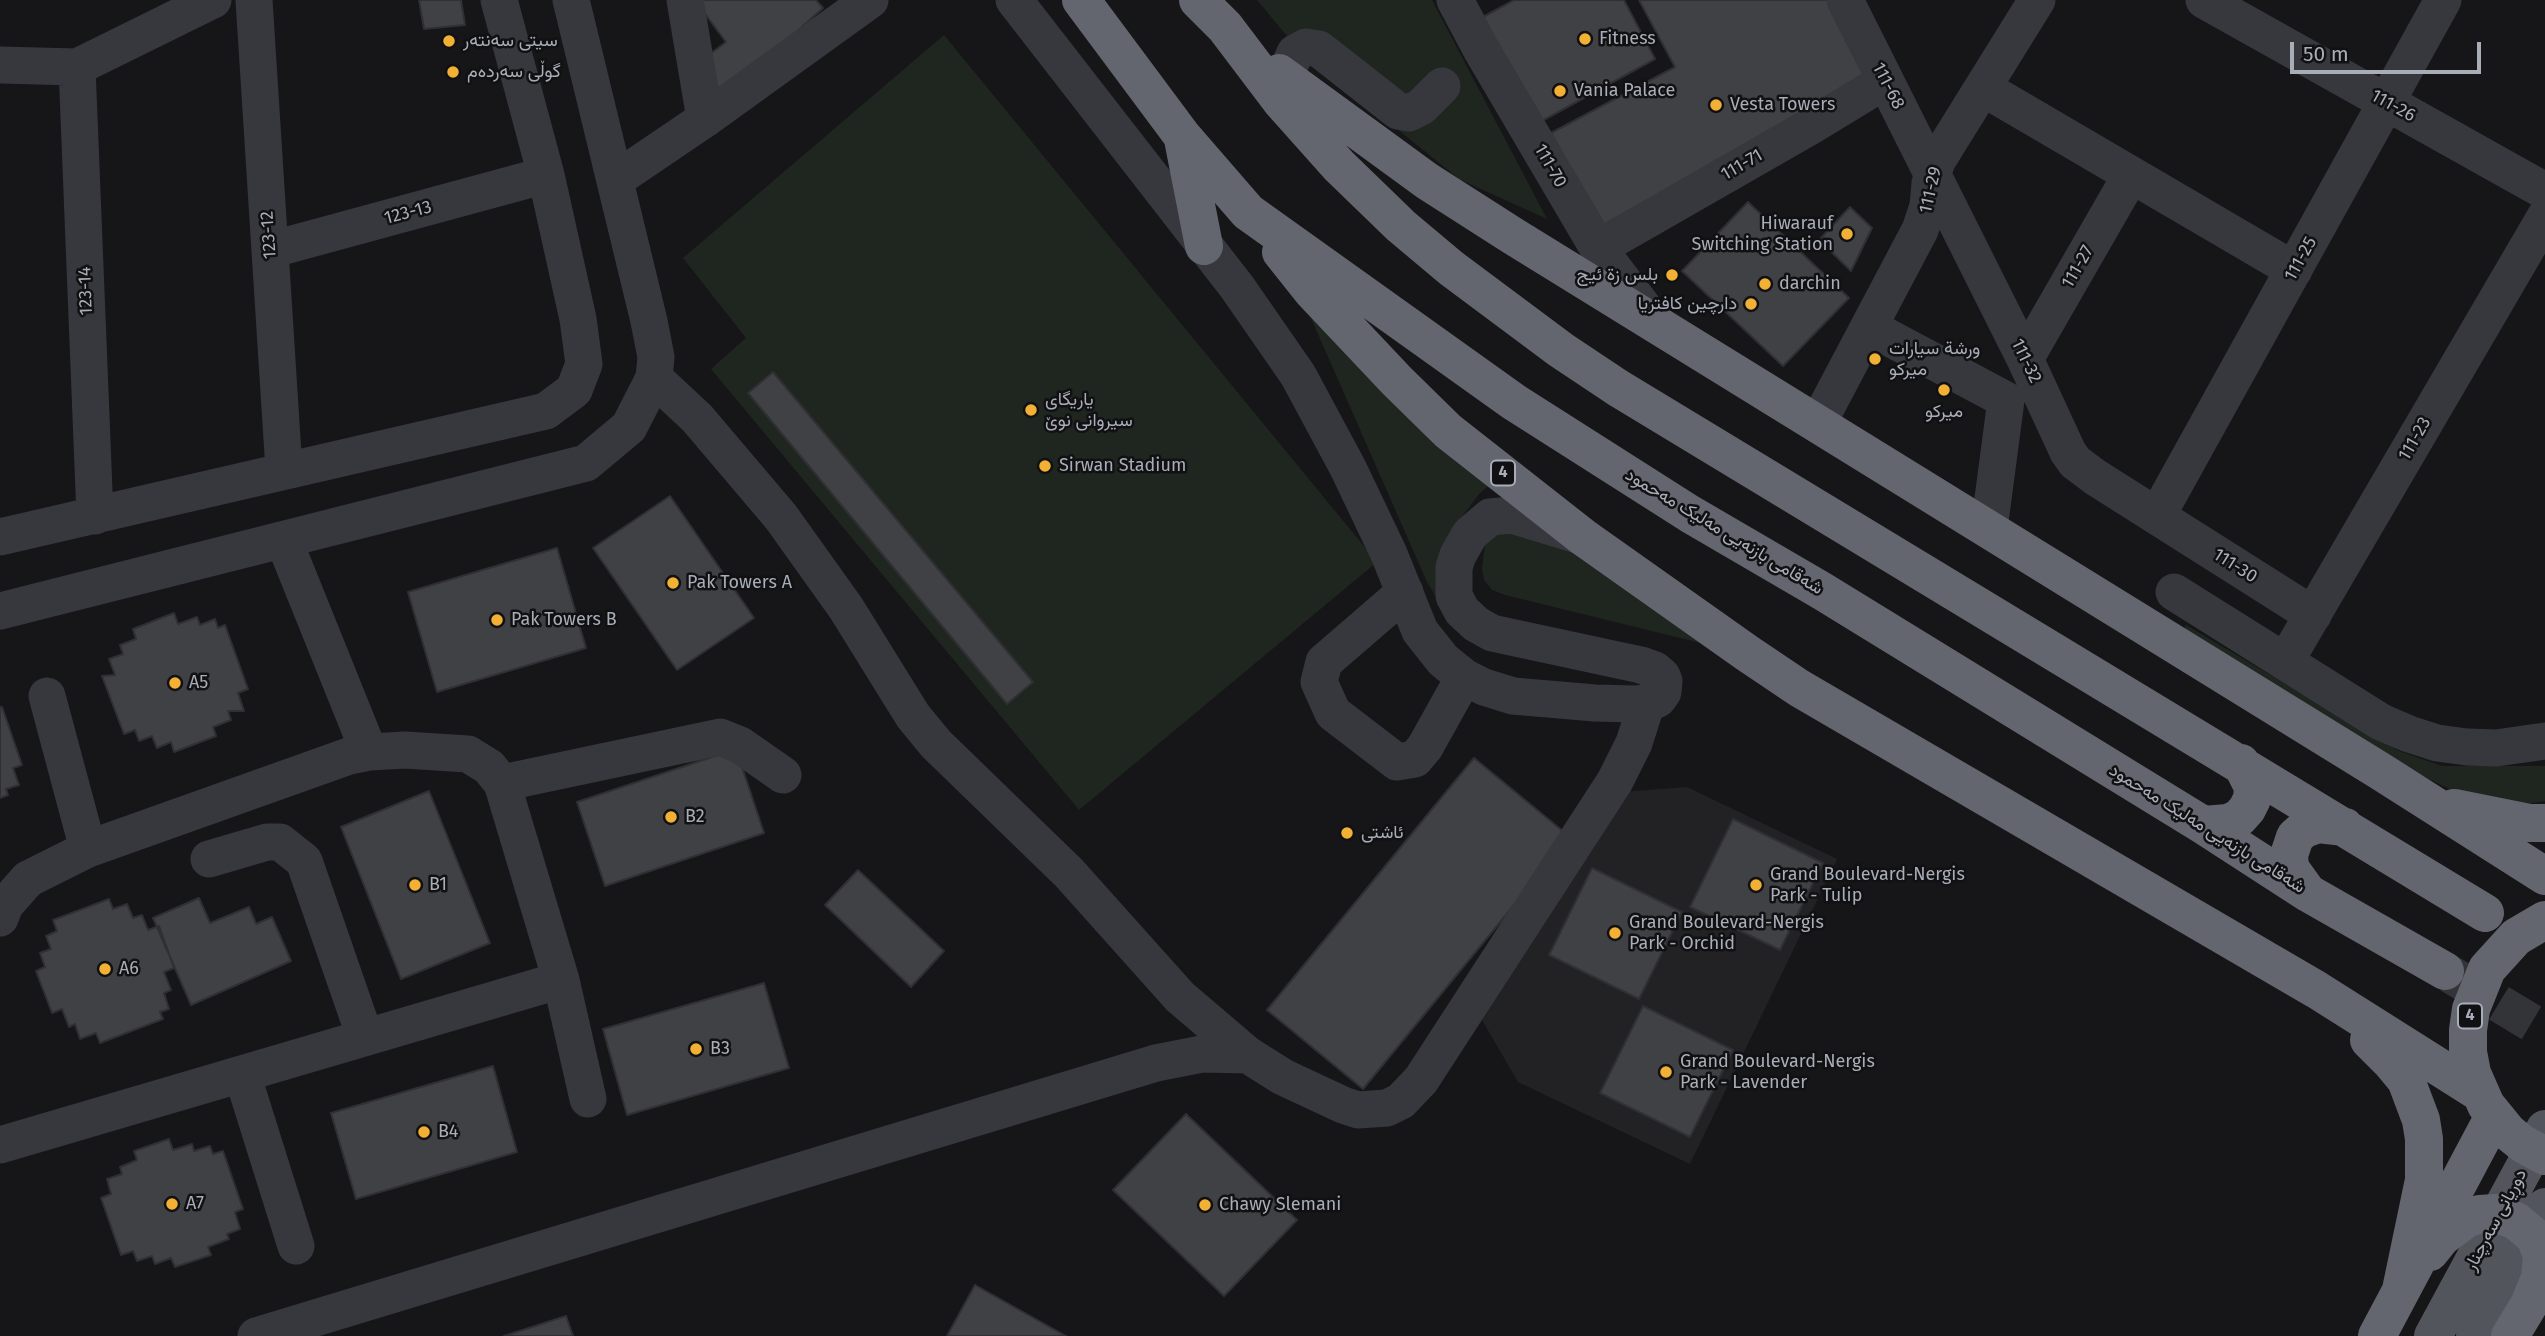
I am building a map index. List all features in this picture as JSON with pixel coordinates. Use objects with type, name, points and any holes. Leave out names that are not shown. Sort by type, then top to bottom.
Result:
[{"type":"highway","name":"شەقامی بازنەیی مەلیک مەحمود","points":[[1081,0],[1182,137],[1248,212],[1514,402],[1690,514],[1822,590],[2203,825],[2308,893],[2445,971]]},
{"type":"highway","points":[[1198,0],[1284,78],[1427,181],[2545,876]]},
{"type":"highway","points":[[1225,27],[1281,101],[1339,166],[1401,226],[1451,268],[1561,350],[1618,388],[2485,913]]},
{"type":"highway","points":[[1182,137],[1204,246]]},
{"type":"highway","name":"4","points":[[1248,212],[1312,291],[1397,381],[1448,430],[1583,537],[1799,688],[2317,990]]},
{"type":"highway","points":[[2203,825],[2228,823],[2239,818],[2247,809],[2252,799],[2253,787],[2241,763]]},
{"type":"highway","points":[[2432,804],[2529,823],[2545,823]]},
{"type":"highway","points":[[2308,893],[2290,868],[2289,855],[2295,837],[2304,829],[2318,824],[2345,827]]},
{"type":"highway","name":"4","points":[[2545,920],[2516,937],[2487,969],[2477,988],[2471,1009],[2468,1052],[2487,1105],[2523,1144],[2545,1156]]},
{"type":"highway","points":[[2317,990],[2487,1105],[2377,1336]]},
{"type":"highway","points":[[2317,990],[2406,1080],[2421,1120],[2426,1164],[2401,1290]]},
{"type":"highway","points":[[2401,1290],[2429,1253],[2455,1226],[2480,1214],[2495,1213],[2526,1227],[2539,1245],[2542,1265],[2538,1289],[2470,1328]]},
{"type":"main road","name":"دوڕیانی سەرچنار","points":[[2470,1328],[2545,1129]]},
{"type":"main road","name":"دوڕیانی سەرچنار","points":[[2470,1328],[2545,1207]]},
{"type":"street","points":[[0,65],[77,66],[213,0]]},
{"type":"street","name":"123-12","points":[[254,0],[284,470]]},
{"type":"street","points":[[0,537],[546,411],[574,390],[584,364],[578,319],[546,175],[499,0]]},
{"type":"street","points":[[0,611],[586,463],[629,427],[654,378],[656,357],[571,0]]},
{"type":"street","points":[[685,0],[705,120]]},
{"type":"street","points":[[615,180],[705,120],[870,0]]},
{"type":"street","points":[[1014,0],[1237,287],[1298,374],[1349,468],[1420,631],[1443,660],[1464,677],[1513,696],[1595,703],[1647,702],[1658,699],[1663,692],[1664,681],[1659,672],[1641,665],[1492,633],[1476,624],[1462,611],[1454,596],[1454,567],[1458,555],[1470,534],[1490,517],[1512,515],[1583,537]]},
{"type":"street","name":"111-70","points":[[1455,0],[1598,248],[1656,324]]},
{"type":"street","name":"111-68","points":[[1845,0],[1932,172]]},
{"type":"street","name":"111-29","points":[[1818,424],[1920,230],[1928,206],[1932,172],[1937,161],[2037,0]]},
{"type":"street","name":"111-26","points":[[2204,0],[2545,191]]},
{"type":"street","name":"111-25","points":[[2157,516],[2443,0]]},
{"type":"street","points":[[1284,78],[1295,54],[1307,47],[1319,49],[1398,111],[1409,113],[1421,107],[1441,86]]},
{"type":"street","name":"123-14","points":[[77,66],[95,516]]},
{"type":"street","name":"111-71","points":[[1598,248],[1811,126],[1885,80]]},
{"type":"street","points":[[1983,88],[2294,270]]},
{"type":"street","name":"111-32","points":[[1932,172],[2068,452],[2084,470],[2157,516]]},
{"type":"street","name":"123-13","points":[[270,250],[546,175]]},
{"type":"street","name":"111-27","points":[[2025,359],[2131,175]]},
{"type":"street","name":"111-23","points":[[2286,662],[2545,217]]},
{"type":"street","points":[[1869,327],[2006,400],[1989,529]]},
{"type":"street","points":[[654,378],[706,427],[781,517],[846,608],[913,716],[936,744],[1077,881],[1180,997],[1248,1055],[1312,1092],[1358,1110],[1387,1108],[1412,1092],[1615,781],[1634,743],[1647,702]]},
{"type":"street","name":"111-30","points":[[2157,516],[2313,615]]},
{"type":"street","points":[[274,543],[359,754]]},
{"type":"street","points":[[1405,592],[1324,662],[1319,682],[1333,713],[1397,762],[1415,759],[1425,747],[1464,677]]},
{"type":"street","points":[[2174,592],[2381,722],[2409,734],[2437,743],[2467,747],[2496,748],[2545,741]]},
{"type":"street","points":[[47,695],[88,849]]},
{"type":"street","points":[[502,783],[720,737],[740,745],[783,775]]},
{"type":"street","points":[[0,918],[5,905],[28,879],[88,849],[359,754],[405,750],[468,754],[489,767],[502,783],[561,980],[588,1099]]},
{"type":"street","points":[[209,859],[267,842],[280,842],[304,861],[365,1037]]},
{"type":"street","points":[[0,1146],[561,980]]},
{"type":"street","points":[[1156,1063],[1172,1031],[1180,997]]},
{"type":"street","points":[[256,1336],[1156,1063],[1202,1054],[1248,1055]]},
{"type":"street","points":[[242,1074],[296,1246]]},
{"type":"shaded area","points":[[1257,0],[1432,0],[1547,219],[1459,179],[1297,48]]},
{"type":"shaded area","name":"Sirwan Stadium","points":[[944,35],[1377,562],[1079,810],[711,369],[746,338],[683,258]]},
{"type":"shaded area","points":[[1303,300],[1495,480],[1479,494],[1456,525],[1443,608],[1427,582]]},
{"type":"shaded area","points":[[1539,529],[1725,649],[1492,590],[1484,580],[1482,568],[1485,544],[1494,530]]},
{"type":"shaded area","points":[[2186,625],[2399,751],[2442,766],[2545,766],[2545,801],[2520,805],[2454,791],[2372,752],[2179,637]]},
{"type":"shaded area","points":[[1687,787],[1837,859],[1690,1164],[1518,1082],[1482,1020],[1621,792]],"holes":[[[1733,819],[1822,863],[1780,950],[1690,907]],[[1592,868],[1681,912],[1638,999],[1549,955]],[[1642,1007],[1732,1050],[1690,1137],[1600,1093]]]},
{"type":"building","points":[[419,0],[461,0],[465,25],[424,29]]},
{"type":"building","points":[[701,0],[816,0],[823,8],[713,107],[706,57],[726,42],[697,3]]},
{"type":"building","name":"Vania Palace","points":[[1514,0],[1624,0],[1655,59],[1540,122],[1483,17]]},
{"type":"building","name":"Vesta Towers","points":[[1639,0],[1839,0],[1880,77],[1601,226],[1551,133],[1675,67]]},
{"type":"building","name":"darchin","points":[[1748,202],[1849,298],[1783,366],[1682,271]]},
{"type":"building","name":"Hiwarauf Switching Station","points":[[1850,207],[1872,228],[1851,271],[1819,240]]},
{"type":"building","points":[[773,372],[1033,682],[1007,704],[748,393]]},
{"type":"building","name":"Pak Towers A","points":[[670,496],[754,618],[677,670],[593,548]]},
{"type":"building","name":"Pak Towers B","points":[[557,548],[586,648],[437,692],[408,592]]},
{"type":"building","name":"A5","points":[[174,613],[178,624],[197,617],[200,625],[215,619],[218,628],[225,625],[248,689],[238,693],[244,711],[228,711],[231,720],[213,727],[216,736],[174,752],[171,742],[157,748],[152,736],[139,741],[135,730],[124,734],[102,676],[115,675],[109,659],[123,654],[120,645],[136,639],[133,629]]},
{"type":"building","points":[[0,707],[22,765],[13,768],[19,785],[6,789],[8,795],[0,798]]},
{"type":"building","name":"B2","points":[[736,749],[764,833],[605,886],[577,802]]},
{"type":"building","points":[[1474,758],[1570,837],[1363,1089],[1267,1010]]},
{"type":"building","name":"B1","points":[[429,791],[490,943],[401,979],[341,827]]},
{"type":"building","name":"Grand Boulevard-Nergis Park - Tulip","points":[[1733,819],[1823,863],[1780,950],[1690,907]]},
{"type":"building","name":"Grand Boulevard-Nergis Park - Orchid","points":[[1592,868],[1682,912],[1639,999],[1549,955]]},
{"type":"building","points":[[858,870],[944,951],[911,987],[825,905]]},
{"type":"building","points":[[199,898],[210,923],[249,907],[256,924],[272,917],[291,961],[191,1005],[153,918]]},
{"type":"building","name":"A6","points":[[109,899],[113,909],[127,904],[133,918],[142,915],[148,930],[159,926],[174,968],[164,972],[171,990],[164,993],[169,1009],[160,1012],[163,1019],[100,1043],[96,1033],[80,1039],[75,1024],[69,1027],[62,1009],[52,1013],[36,971],[45,967],[40,953],[51,949],[46,936],[57,931],[53,920]]},
{"type":"building","name":"B3","points":[[764,983],[789,1068],[627,1115],[603,1029]]},
{"type":"building","name":"Grand Boulevard-Nergis Park - Lavender","points":[[1643,1006],[1733,1050],[1690,1137],[1600,1093]]},
{"type":"building","name":"B4","points":[[493,1066],[517,1152],[356,1199],[331,1113]]},
{"type":"building","name":"Chawy Slemani","points":[[1186,1114],[1297,1220],[1224,1296],[1113,1190]]},
{"type":"building","name":"A7","points":[[169,1139],[173,1150],[192,1144],[194,1151],[210,1146],[213,1154],[223,1151],[243,1209],[235,1212],[240,1229],[227,1234],[229,1239],[208,1247],[211,1255],[175,1267],[171,1258],[155,1264],[152,1256],[137,1261],[133,1251],[121,1255],[101,1198],[111,1194],[107,1179],[122,1174],[120,1167],[137,1160],[134,1151]]},
{"type":"building","points":[[975,1285],[1066,1336],[947,1336]]},
{"type":"building","points":[[566,1316],[573,1336],[504,1336]]},
{"type":"tunnel","points":[[2450,974],[2545,1031]]},
{"type":"place","name":"Fitness","points":[[1585,39]]},
{"type":"place","name":"سیتی سەنتەر","points":[[449,41]]},
{"type":"place","name":"گوڵی سەردەم","points":[[453,72]]},
{"type":"place","name":"Vania Palace","points":[[1560,91]]},
{"type":"place","name":"Vesta Towers","points":[[1716,105]]},
{"type":"place","name":"Hiwarauf Switching Station","points":[[1847,234]]},
{"type":"place","name":"بلس زة ئيج","points":[[1672,275]]},
{"type":"place","name":"darchin","points":[[1765,284]]},
{"type":"place","name":"دارچین کافتریا","points":[[1751,304]]},
{"type":"place","name":"ورشة سیارات میرکو","points":[[1875,359]]},
{"type":"place","name":"میرکو","points":[[1944,390]]},
{"type":"place","name":"یاریگای سیروانی نوێ","points":[[1031,410]]},
{"type":"place","name":"Sirwan Stadium","points":[[1045,466]]},
{"type":"place","name":"Pak Towers A","points":[[673,583]]},
{"type":"place","name":"Pak Towers B","points":[[497,620]]},
{"type":"place","name":"A5","points":[[175,683]]},
{"type":"place","name":"B2","points":[[671,817]]},
{"type":"place","name":"ئاشتی","points":[[1347,833]]},
{"type":"place","name":"B1","points":[[415,885]]},
{"type":"place","name":"Grand Boulevard-Nergis Park - Tulip","points":[[1756,885]]},
{"type":"place","name":"Grand Boulevard-Nergis Park - Orchid","points":[[1615,933]]},
{"type":"place","name":"A6","points":[[105,969]]},
{"type":"place","name":"B3","points":[[696,1049]]},
{"type":"place","name":"Grand Boulevard-Nergis Park - Lavender","points":[[1666,1072]]},
{"type":"place","name":"B4","points":[[424,1132]]},
{"type":"place","name":"A7","points":[[172,1204]]},
{"type":"place","name":"Chawy Slemani","points":[[1205,1205]]}]
